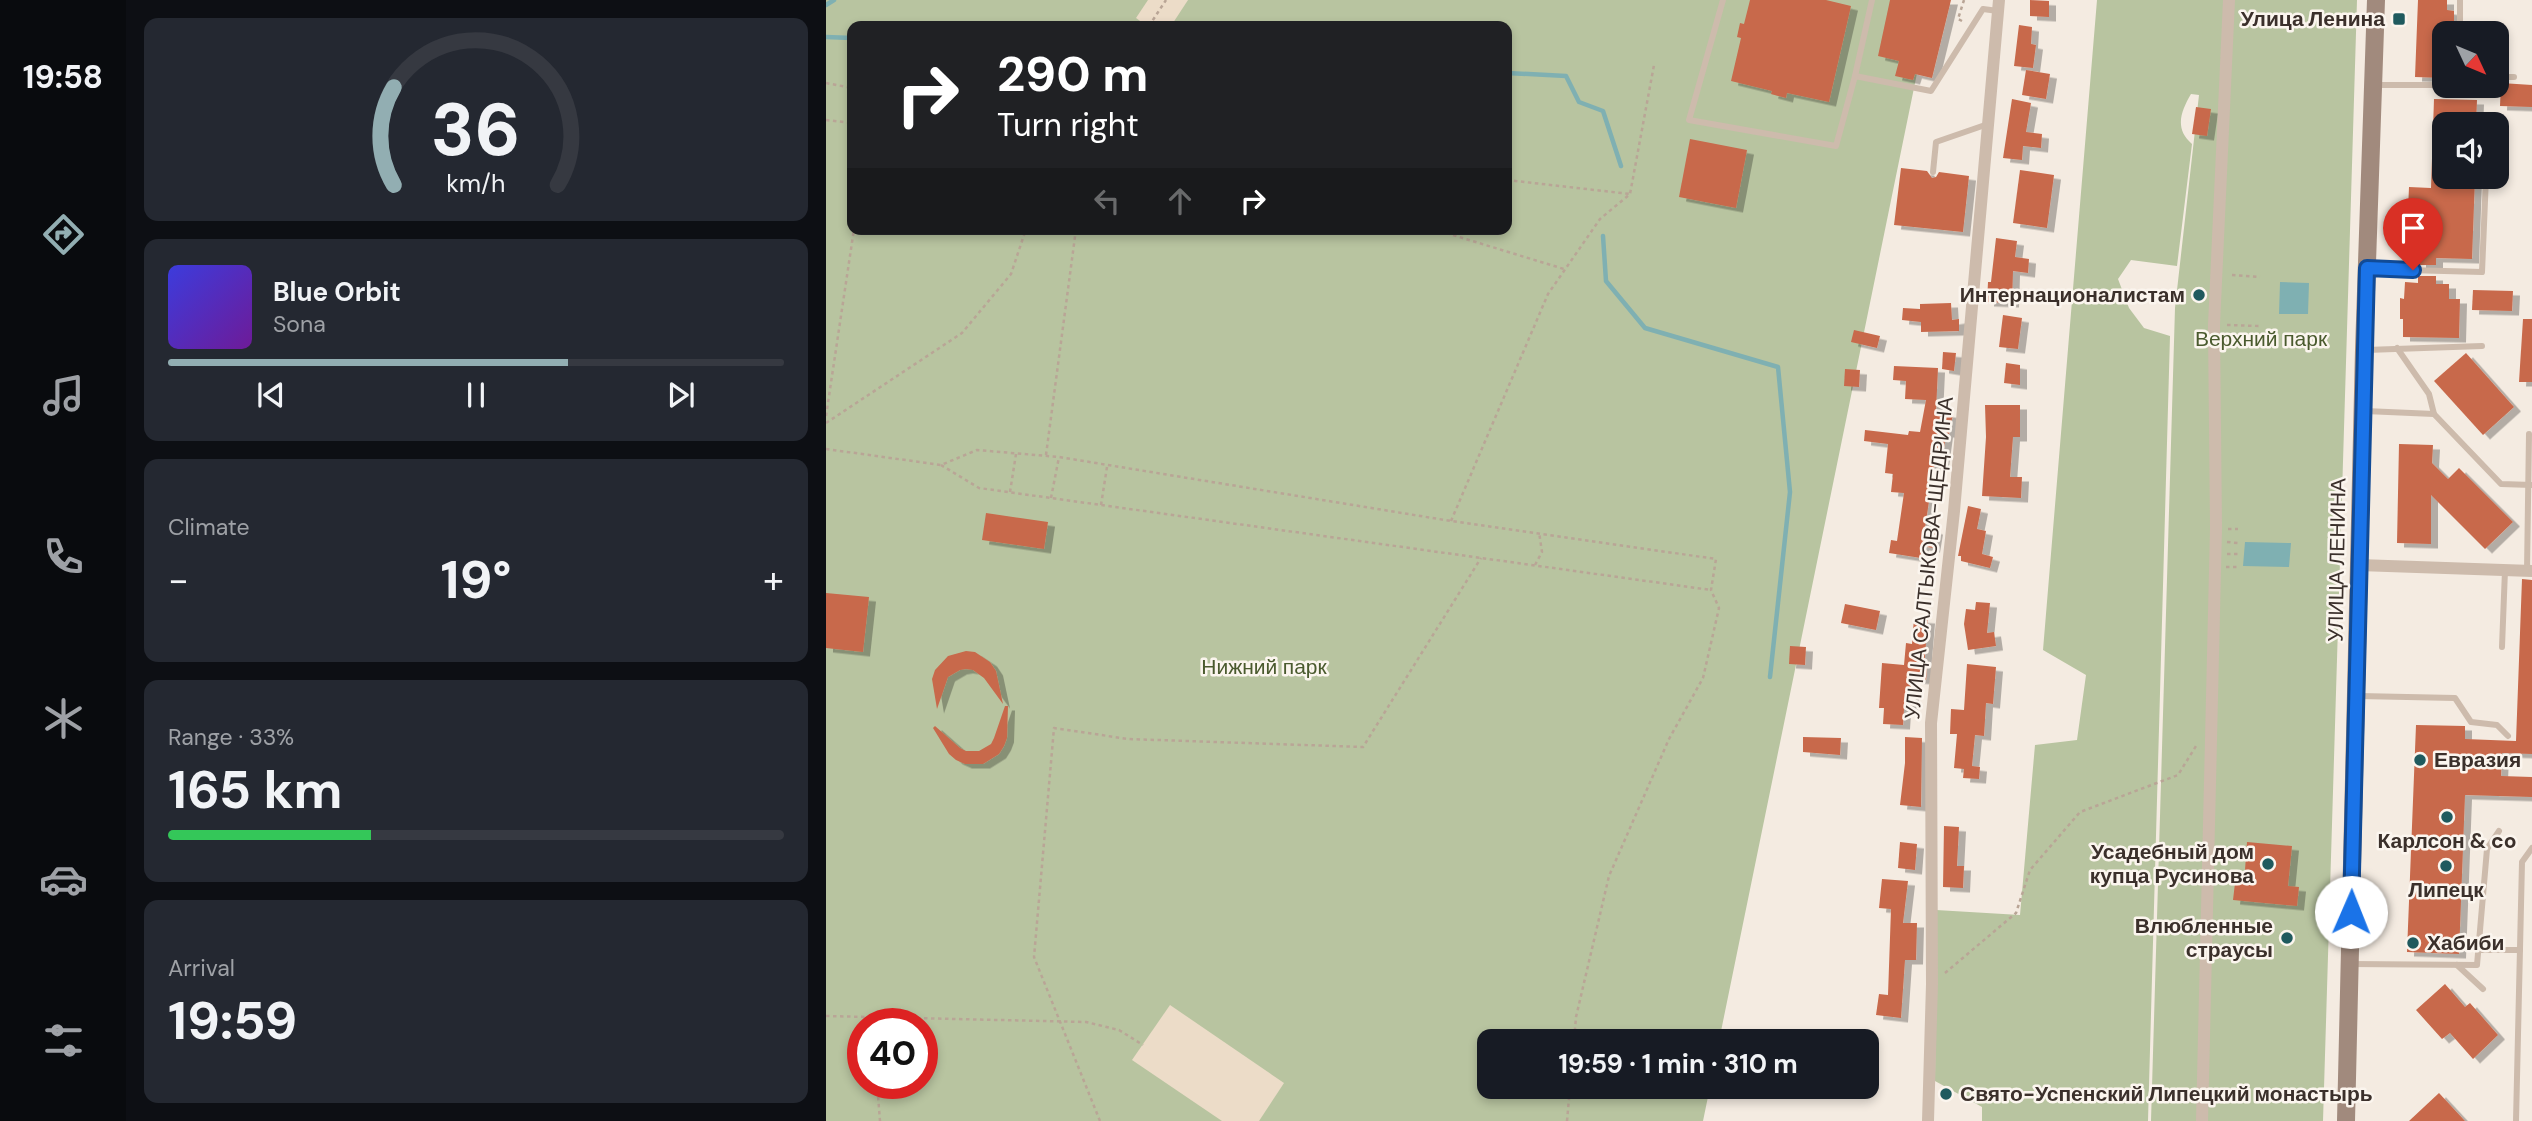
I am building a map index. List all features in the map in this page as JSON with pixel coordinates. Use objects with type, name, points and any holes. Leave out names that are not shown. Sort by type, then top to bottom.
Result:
[{"type":"street","points":[[2202,1121],[2216,528],[2214,325],[2229,0]]},
{"type":"street","name":"УЛИЦА ЛЕНИНА","points":[[2346,1121],[2364,350],[2376,0]]},
{"type":"street","name":"УЛИЦА САЛТЫКОВА-ЩЕДРИНА","points":[[1928,1121],[1932,984],[1931,723],[1954,511],[1999,6]]},
{"type":"street","points":[[2359,565],[2530,571]]},
{"type":"lane","points":[[1723,0],[1689,120],[1836,146],[1872,0]]},
{"type":"lane","points":[[2460,0],[2460,21]]},
{"type":"lane","points":[[1855,76],[1931,91],[1983,9],[1999,6]]},
{"type":"lane","points":[[2510,76],[2514,76]]},
{"type":"lane","points":[[2372,85],[2432,85]]},
{"type":"lane","points":[[1933,172],[1936,142],[1988,124]]},
{"type":"lane","points":[[2367,268],[2482,272],[2486,189]]},
{"type":"lane","points":[[2364,350],[2482,346]]},
{"type":"lane","points":[[2397,348],[2429,394],[2434,414],[2501,484],[2530,485]]},
{"type":"lane","points":[[2363,411],[2434,414]]},
{"type":"lane","points":[[2529,434],[2530,571]]},
{"type":"lane","points":[[2502,648],[2505,570]]},
{"type":"lane","points":[[2357,696],[2455,698],[2471,722],[2497,725],[2508,736]]},
{"type":"lane","points":[[2349,964],[2477,965],[2487,849],[2499,831]]},
{"type":"lane","points":[[2516,1121],[2522,862],[2532,848]]},
{"type":"lane","points":[[2479,950],[2520,950]]},
{"type":"lane","points":[[2457,965],[2483,989]]},
{"type":"path","points":[[1152,21],[1166,0]]},
{"type":"path","points":[[1964,0],[1958,19],[1972,25]]},
{"type":"path","points":[[1451,521],[1548,293],[1600,219],[1630,194],[1654,65]]},
{"type":"path","points":[[826,83],[847,87]]},
{"type":"path","points":[[826,120],[847,122]]},
{"type":"path","points":[[1512,181],[1630,194]]},
{"type":"path","points":[[826,416],[854,235]]},
{"type":"path","points":[[826,424],[962,334],[1011,274],[1024,235]]},
{"type":"path","points":[[1046,456],[1075,235]]},
{"type":"path","points":[[1452,235],[1564,270]]},
{"type":"path","points":[[2232,275],[2260,276]]},
{"type":"path","points":[[2226,325],[2259,326]]},
{"type":"path","points":[[826,449],[941,465],[979,488],[1711,590]]},
{"type":"path","points":[[941,465],[976,450],[1059,457],[1451,521],[1716,559],[1711,590],[1719,608],[1703,678],[1669,739],[1609,876],[1575,1029]]},
{"type":"path","points":[[1010,492],[1017,453]]},
{"type":"path","points":[[1051,498],[1059,457]]},
{"type":"path","points":[[1101,505],[1108,465]]},
{"type":"path","points":[[1535,565],[1542,552],[1539,532]]},
{"type":"path","points":[[1100,1121],[1034,957],[1054,728],[1128,738],[1363,747],[1481,558]]},
{"type":"path","points":[[1932,984],[2016,914],[2030,870],[2080,812],[2178,775],[2198,743]]},
{"type":"path","points":[[826,1016],[847,1016]]},
{"type":"path","points":[[938,1018],[1086,1022],[1119,1030],[1143,1045]]},
{"type":"path","points":[[878,1099],[880,1121]]},
{"type":"path","points":[[1567,1121],[1569,1099]]},
{"type":"green space","name":"Нижний парк","points":[[826,0],[1932,0],[1721,1029],[1477,1029],[1477,1099],[1708,1099],[1703,1121],[826,1121]]},
{"type":"green space","name":"Верхний парк","points":[[2097,0],[2357,0],[2323,1121],[2151,1121],[2175,308],[2199,95],[2191,94],[2181,120],[2183,132],[2192,144],[2177,266],[2131,260],[2118,279],[2129,308],[2144,328],[2170,336],[2148,1121],[1982,1121],[1982,1107],[1935,1081],[1936,910],[2020,915],[2035,745],[2077,740],[2086,675],[2043,650]]},
{"type":"shaded area","points":[[1148,0],[1188,0],[1174,21],[1140,21],[1136,18]]},
{"type":"shaded area","points":[[1170,1005],[1284,1083],[1259,1121],[1222,1121],[1132,1060]]},
{"type":"water","points":[[2280,282],[2309,283],[2308,314],[2279,314]]},
{"type":"water","points":[[2245,542],[2291,543],[2289,567],[2243,566]]},
{"type":"building","points":[[1750,0],[1826,0],[1851,6],[1829,102],[1787,93],[1786,98],[1771,94],[1772,91],[1731,81],[1741,38],[1737,37],[1740,23],[1744,24]]},
{"type":"building","points":[[1890,0],[1951,0],[1932,78],[1915,74],[1913,80],[1895,76],[1899,61],[1878,56]]},
{"type":"building","points":[[2030,0],[2049,1],[2049,17],[2030,16]]},
{"type":"building","points":[[2418,0],[2447,0],[2447,10],[2454,11],[2454,21],[2432,21],[2432,78],[2415,77]]},
{"type":"building","points":[[2019,25],[2032,27],[2031,44],[2036,45],[2033,68],[2014,66]]},
{"type":"building","points":[[2026,70],[2050,74],[2046,99],[2022,95]]},
{"type":"building","points":[[2510,84],[2532,85],[2532,107],[2500,106],[2500,98],[2510,98]]},
{"type":"building","points":[[2012,99],[2031,103],[2026,132],[2042,134],[2041,148],[2023,146],[2022,160],[2003,158]]},
{"type":"building","points":[[2434,99],[2477,100],[2476,112],[2434,112]]},
{"type":"building","points":[[2196,107],[2211,109],[2207,136],[2192,134]]},
{"type":"building","points":[[1690,139],[1747,150],[1736,208],[1679,197]]},
{"type":"building","points":[[2432,158],[2432,189],[2475,189],[2472,259],[2436,258],[2436,265],[2419,265],[2419,257],[2406,257],[2409,187],[2431,188]]},
{"type":"building","points":[[1901,168],[1927,171],[1932,178],[1939,172],[1969,176],[1963,232],[1894,225]]},
{"type":"building","points":[[2020,170],[2054,175],[2047,228],[2013,223]]},
{"type":"building","points":[[1996,238],[2017,241],[2015,257],[2029,259],[2028,273],[2013,271],[2012,303],[1987,302]]},
{"type":"building","points":[[2418,276],[2436,276],[2436,284],[2449,284],[2449,299],[2460,299],[2459,338],[2403,337],[2400,298],[2404,299],[2405,282],[2418,283]]},
{"type":"building","points":[[2473,290],[2513,291],[2512,311],[2472,310]]},
{"type":"building","points":[[1951,303],[1952,320],[1959,319],[1959,331],[1921,332],[1921,322],[1902,320],[1903,308],[1920,309],[1920,304]]},
{"type":"building","points":[[2003,315],[2022,318],[2018,349],[1999,347]]},
{"type":"building","points":[[2523,319],[2532,319],[2532,382],[2519,382]]},
{"type":"building","points":[[1854,330],[1880,336],[1877,348],[1851,342]]},
{"type":"building","points":[[1943,352],[1956,353],[1954,371],[1942,369]]},
{"type":"building","points":[[2466,353],[2514,407],[2483,435],[2434,381]]},
{"type":"building","points":[[2006,363],[2020,365],[2020,385],[2004,383]]},
{"type":"building","points":[[1894,366],[1938,368],[1936,411],[1953,414],[1949,434],[1946,433],[1942,462],[1935,461],[1925,528],[1936,530],[1933,548],[1922,546],[1921,558],[1889,553],[1891,540],[1897,541],[1904,493],[1891,492],[1893,474],[1885,473],[1888,444],[1864,441],[1865,430],[1908,435],[1909,431],[1920,432],[1926,400],[1905,399],[1906,381],[1893,380]]},
{"type":"building","points":[[1845,369],[1860,370],[1859,387],[1844,386]]},
{"type":"building","points":[[1985,405],[2020,405],[2020,437],[2013,437],[2010,477],[2022,477],[2021,498],[1982,496]]},
{"type":"building","points":[[2399,444],[2433,445],[2432,463],[2448,479],[2459,468],[2513,522],[2485,549],[2431,495],[2431,544],[2397,543]]},
{"type":"building","points":[[1968,506],[1981,509],[1977,529],[1986,531],[1982,554],[1993,557],[1990,568],[1961,561],[1961,556],[1958,556]]},
{"type":"building","points":[[986,513],[1048,522],[1044,549],[982,540]]},
{"type":"building","points":[[2522,579],[2532,580],[2532,754],[2502,753],[2501,776],[2532,777],[2532,797],[2465,795],[2459,954],[2407,952],[2416,725],[2465,726],[2465,739],[2516,741]]},
{"type":"building","points":[[826,593],[869,597],[863,652],[826,648]]},
{"type":"building","points":[[1976,602],[1990,603],[1987,633],[1994,632],[1996,646],[1968,650],[1964,624],[1966,609],[1975,610]]},
{"type":"building","points":[[1845,604],[1880,611],[1876,630],[1841,623]]},
{"type":"building","points":[[1914,618],[1928,619],[1924,667],[1927,667],[1926,680],[1913,679],[1911,710],[1904,709],[1903,725],[1883,724],[1884,708],[1879,708],[1882,663],[1904,665],[1906,643],[1912,644]]},
{"type":"building","points":[[1790,646],[1806,647],[1805,665],[1789,664]]},
{"type":"building","points":[[966,651],[975,652],[990,662],[996,671],[1003,704],[984,678],[973,670],[966,669],[948,677],[937,709],[932,679],[935,670],[948,656]]},
{"type":"building","points":[[1967,664],[1996,667],[1993,704],[1986,703],[1984,736],[1975,735],[1972,766],[1980,767],[1979,779],[1963,778],[1964,769],[1954,768],[1957,734],[1950,734],[1951,709],[1964,710]]},
{"type":"building","points":[[1005,706],[1008,706],[1007,738],[1004,746],[999,754],[983,764],[965,764],[956,760],[949,754],[933,728],[935,726],[966,751],[979,751],[991,744]]},
{"type":"building","points":[[1803,737],[1841,738],[1840,755],[1803,752]]},
{"type":"building","points":[[1905,737],[1922,738],[1921,807],[1900,805]]},
{"type":"building","points":[[1944,826],[1959,827],[1957,866],[1964,866],[1963,888],[1943,887]]},
{"type":"building","points":[[1900,842],[1917,844],[1915,870],[1898,868]]},
{"type":"building","name":"Усадебный дом купца Русинова","points":[[2247,842],[2292,846],[2288,886],[2299,887],[2297,906],[2233,900],[2235,883],[2244,884]]},
{"type":"building","points":[[1882,879],[1908,881],[1903,923],[1917,923],[1916,960],[1905,960],[1901,1018],[1876,1015],[1879,994],[1888,995],[1891,909],[1879,908]]},
{"type":"building","points":[[2445,984],[2465,1007],[2470,1003],[2498,1035],[2473,1059],[2450,1033],[2442,1039],[2416,1010]]},
{"type":"building","points":[[2439,1093],[2465,1121],[2409,1121]]},
{"type":"waterway","points":[[826,5],[834,0]]},
{"type":"waterway","points":[[826,37],[847,38]]},
{"type":"waterway","points":[[1512,73],[1566,76],[1579,102],[1603,111],[1621,166]]},
{"type":"waterway","points":[[1603,236],[1606,281],[1645,328],[1778,367],[1790,492],[1770,677]]},
{"type":"place","name":"Улица Ленина","points":[[2399,19]]},
{"type":"place","name":"Интернационалистам","points":[[2199,295]]},
{"type":"place","name":"Евразия","points":[[2420,760]]},
{"type":"place","name":"Карлсон & co","points":[[2447,817]]},
{"type":"place","name":"Усадебный дом купца Русинова","points":[[2268,864]]},
{"type":"place","name":"Липецк","points":[[2446,866]]},
{"type":"place","name":"Влюбленные страусы","points":[[2287,938]]},
{"type":"place","name":"Хабиби","points":[[2413,943]]},
{"type":"place","name":"Свято-Успенский Липецкий монастырь","points":[[1946,1094]]},
{"type":"route","points":[[2351,912],[2367,268],[2413,270]]}]
